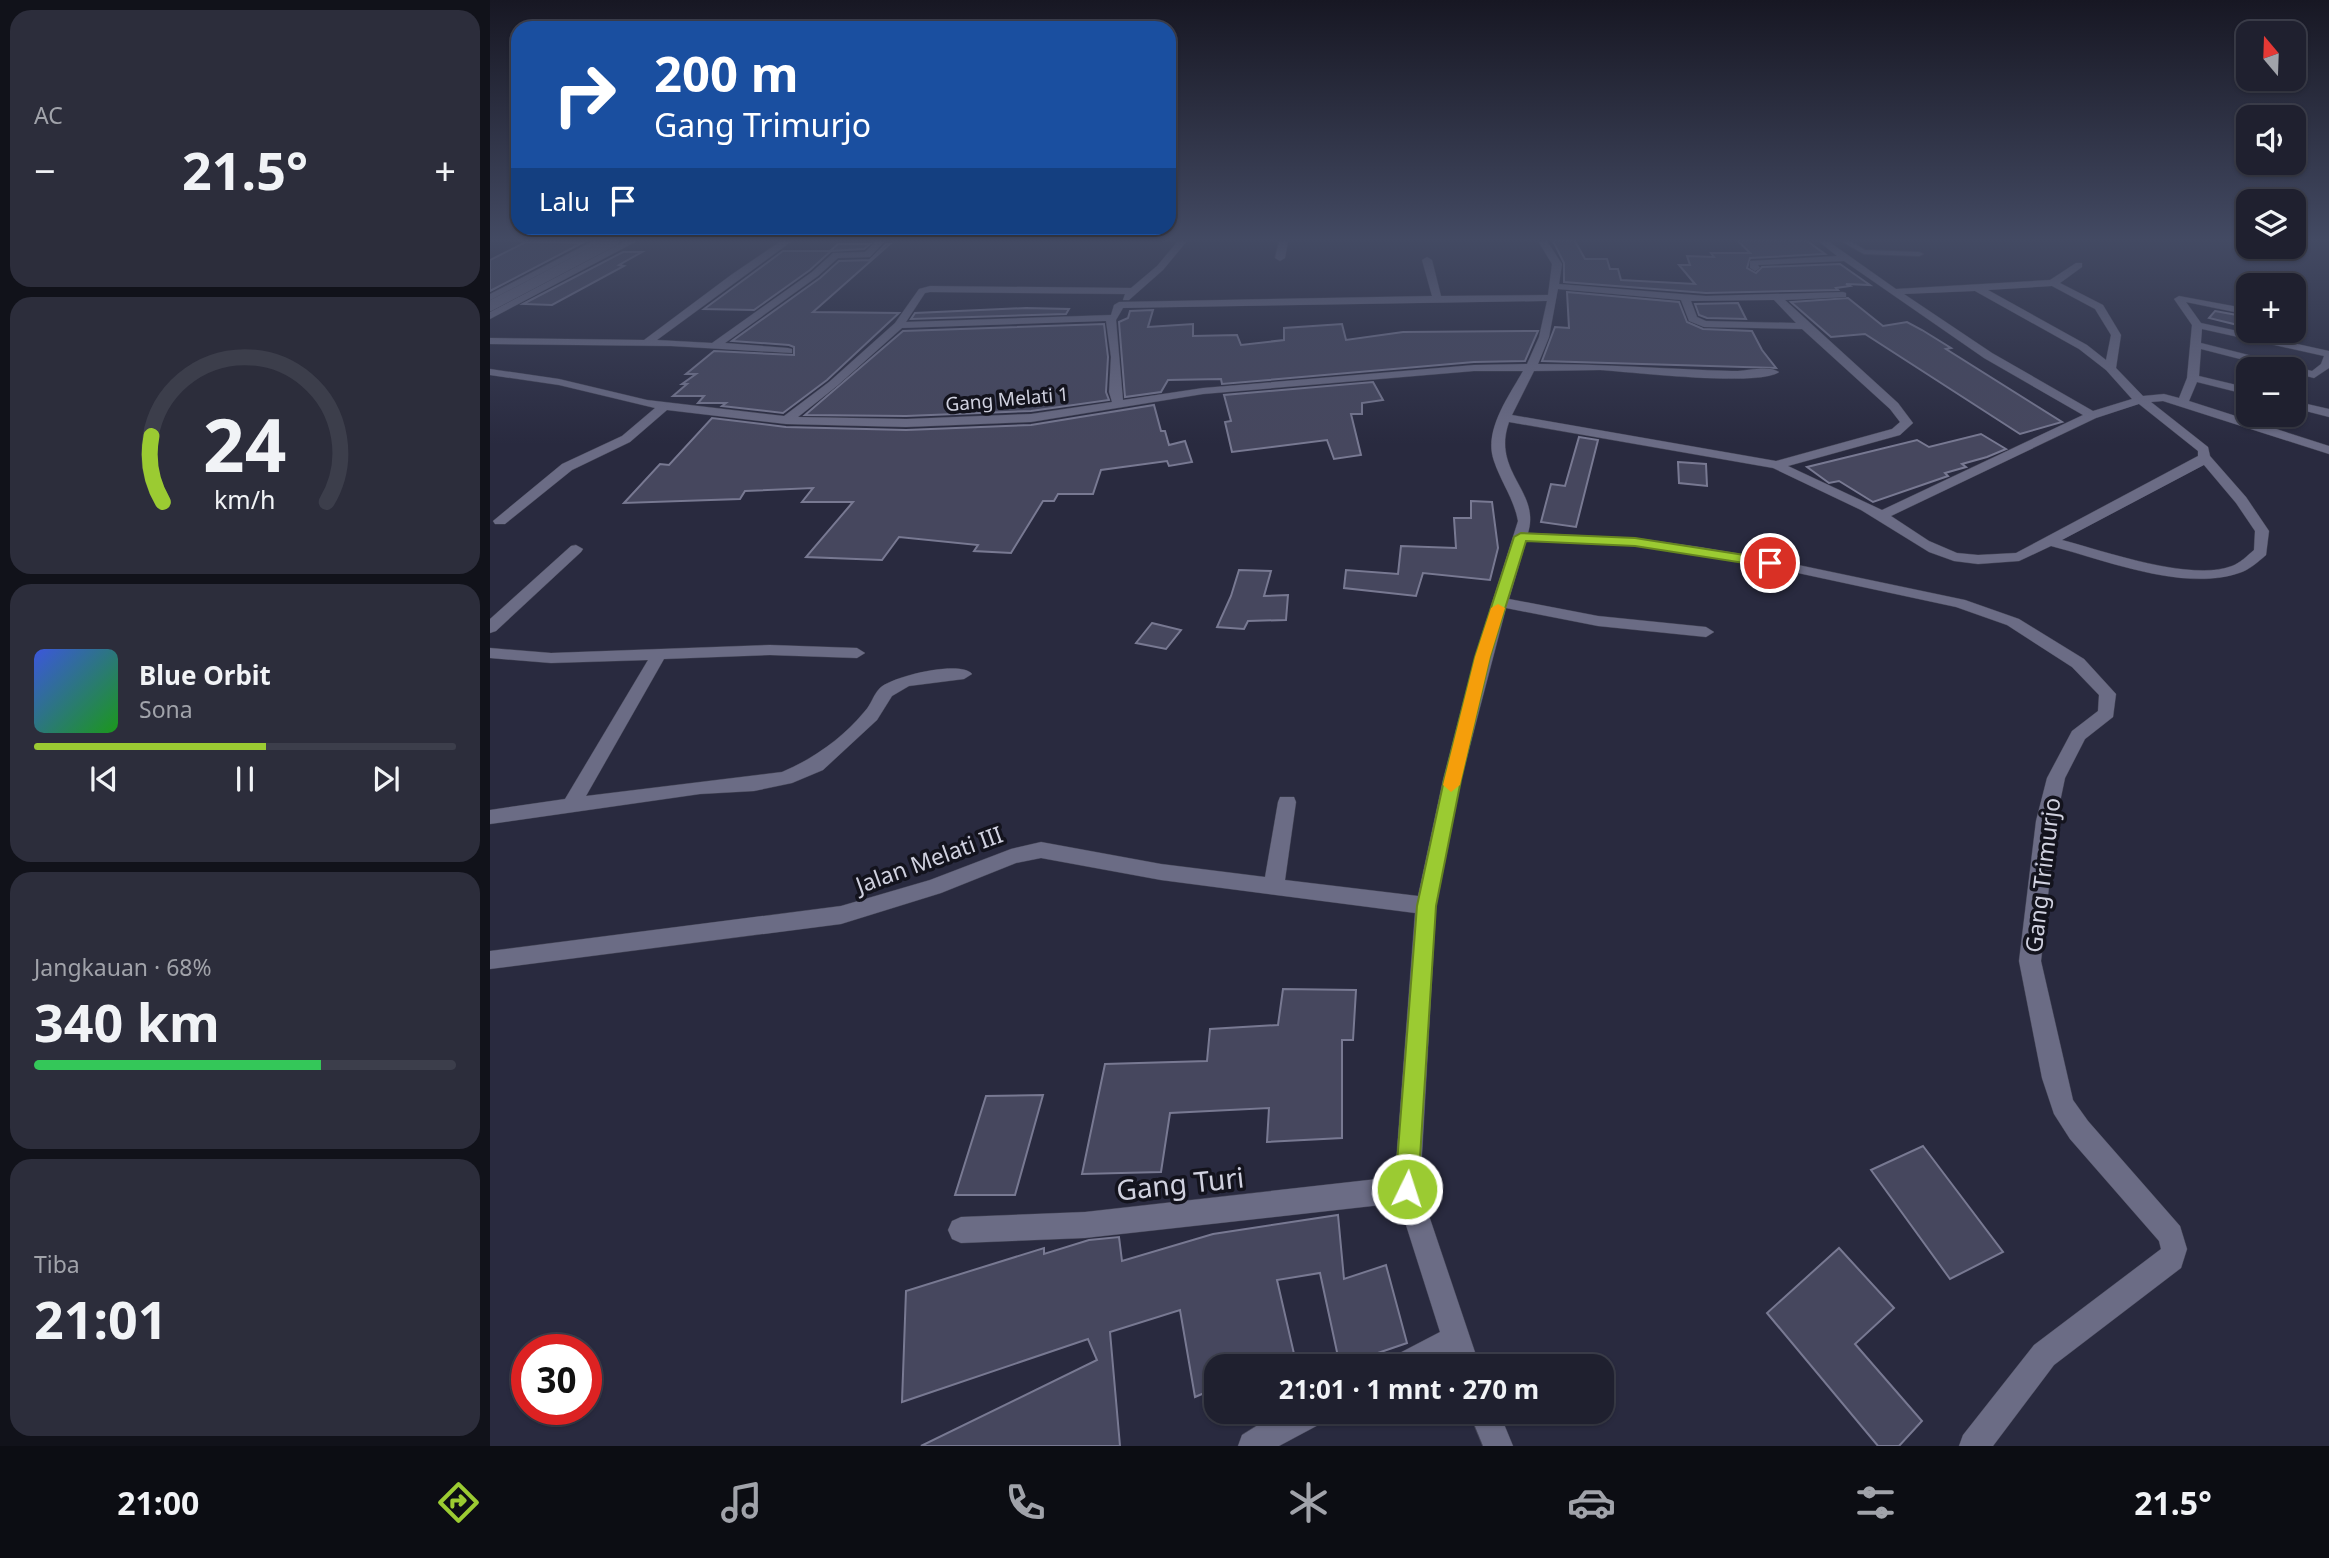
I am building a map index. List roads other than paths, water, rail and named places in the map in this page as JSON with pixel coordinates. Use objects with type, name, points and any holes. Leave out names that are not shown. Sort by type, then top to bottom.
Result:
[{"type":"street","points":[[646,343],[692,308]]},
{"type":"street","points":[[716,345],[767,308]]},
{"type":"street","points":[[786,420],[833,384],[899,325],[910,308]]},
{"type":"street","points":[[899,325],[1111,318],[1115,317],[1118,308]]},
{"type":"street","points":[[1461,1354],[1407,1189],[1426,906],[1455,768],[1483,657],[1525,521],[1523,505],[1504,470],[1497,438],[1536,358],[1549,308]]},
{"type":"street","points":[[1689,308],[1693,318],[1704,324],[1805,326]]},
{"type":"street","points":[[1776,465],[1895,432],[1907,423],[1894,406],[1788,308]]},
{"type":"street","points":[[1918,308],[2052,394],[2092,415]]},
{"type":"street","points":[[2014,308],[2083,347],[2110,368],[2117,379],[2141,400],[2204,450],[2204,457],[2241,500],[2262,531],[2261,552],[2235,570],[2211,575],[2174,571],[2047,540]]},
{"type":"street","points":[[2100,308],[2116,335],[2110,368]]},
{"type":"street","points":[[2183,401],[2193,378],[2197,325],[2186,308]]},
{"type":"street","points":[[1111,318],[1116,357],[1115,392],[1119,404]]},
{"type":"street","points":[[2197,325],[2329,355],[2326,365],[2314,375],[2306,373]]},
{"type":"street","points":[[490,341],[716,345],[788,351]]},
{"type":"street","points":[[2196,345],[2243,357]]},
{"type":"street","name":"Gang Melati 1","points":[[490,372],[559,382],[647,404],[786,420],[906,423],[1031,418],[1203,391],[1418,372],[1597,367],[1735,375],[1773,372]]},
{"type":"street","points":[[2193,378],[2236,389]]},
{"type":"street","points":[[1881,516],[2092,415],[2141,400],[2164,397],[2183,401],[2329,450]]},
{"type":"street","points":[[500,522],[567,467],[626,439],[666,405]]},
{"type":"street","points":[[2306,407],[2329,413]]},
{"type":"street","points":[[1507,418],[1776,465],[1814,481],[1954,557],[1988,561],[2019,557],[2204,457]]},
{"type":"street","name":"Gang Trimurjo","points":[[1521,537],[1635,542],[1699,551],[1770,563],[1960,603],[2012,622],[2078,663],[2108,694],[2107,712],[2078,735],[2056,778],[2046,821],[2030,961],[2054,1078],[2063,1106],[2079,1130],[2171,1235],[2174,1249],[2172,1258],[2089,1318],[2044,1355],[1974,1446]]},
{"type":"street","points":[[490,628],[576,549]]},
{"type":"street","points":[[1500,603],[1598,621],[1706,632]]},
{"type":"street","points":[[490,653],[551,658],[770,650],[857,653]]},
{"type":"street","points":[[571,805],[659,654]]},
{"type":"street","points":[[490,817],[785,778],[817,765],[871,716],[886,692],[904,682],[925,677],[964,674]]},
{"type":"street","points":[[1274,887],[1287,802]]},
{"type":"street","name":"Jalan Melati III","points":[[490,960],[841,915],[966,876],[999,859],[1021,852],[1041,850],[1161,872],[1426,906]]},
{"type":"street","name":"Gang Turi","points":[[961,1230],[1085,1225],[1407,1189]]},
{"type":"street","points":[[1253,1446],[1287,1424]]},
{"type":"street","points":[[1489,1424],[1498,1446]]}]
